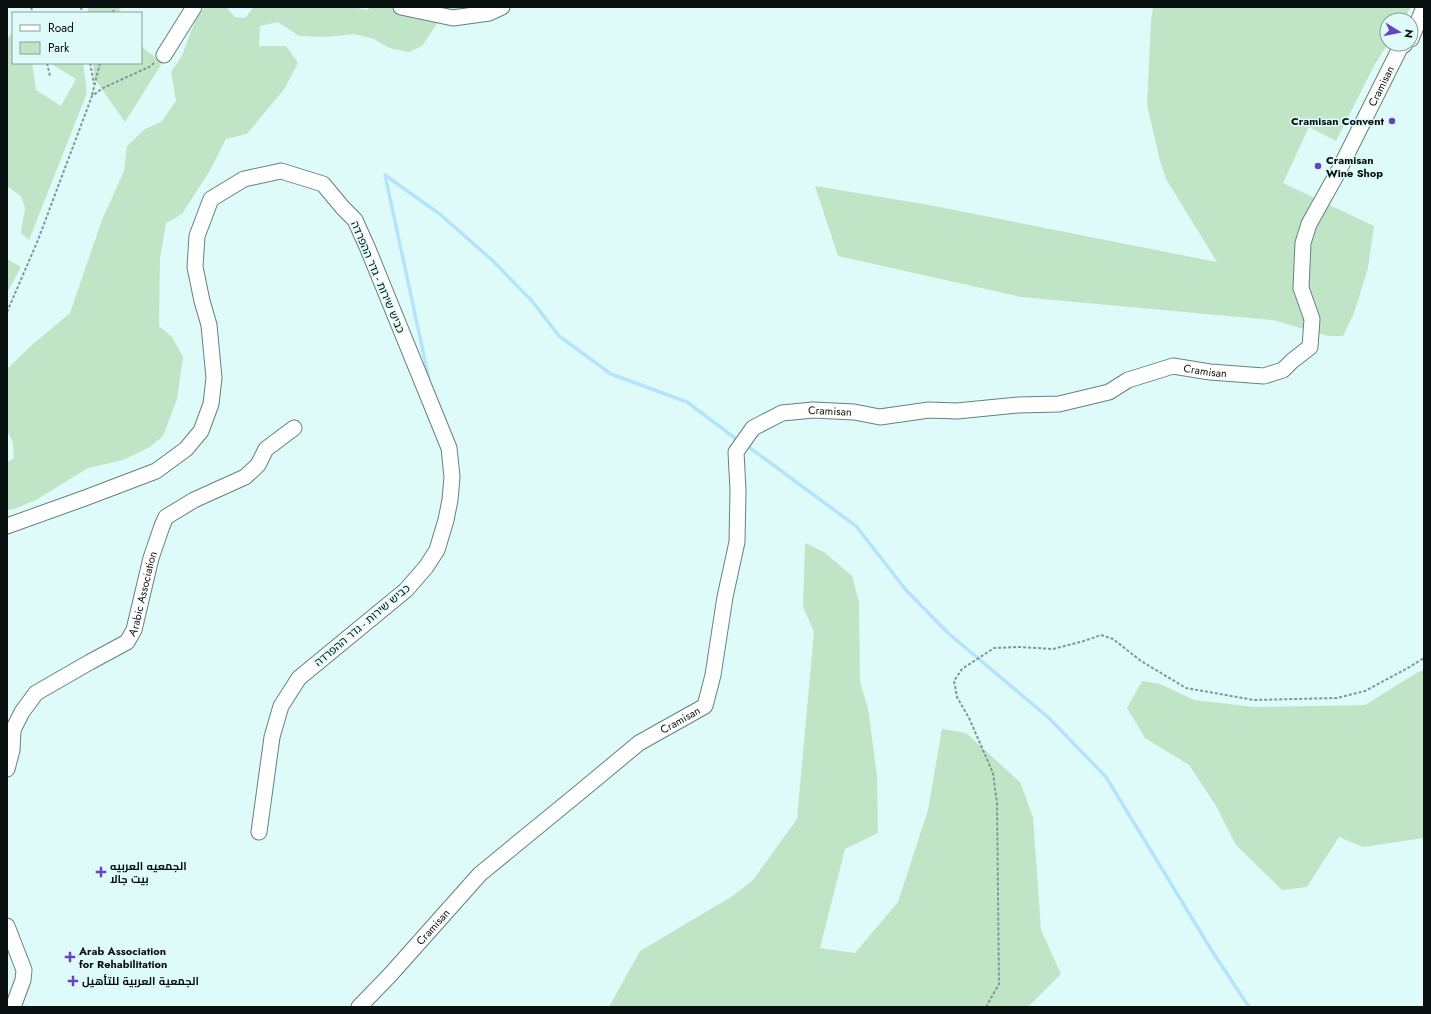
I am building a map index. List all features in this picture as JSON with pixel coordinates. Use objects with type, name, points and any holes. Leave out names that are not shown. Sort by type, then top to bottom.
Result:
[{"type":"street","points":[[164,55],[194,7]]},
{"type":"street","points":[[401,7],[452,18],[489,13],[502,7]]},
{"type":"street","points":[[1419,19],[1424,7]]},
{"type":"street","name":"Cramisan","points":[[359,1007],[390,975],[480,874],[639,743],[705,706],[713,675],[724,604],[737,542],[738,490],[736,452],[753,428],[782,413],[813,410],[854,412],[880,417],[929,410],[957,411],[1059,404],[1109,392],[1128,380],[1173,366],[1222,373],[1264,376],[1283,370],[1310,347],[1312,319],[1302,288],[1303,243],[1309,224],[1338,172],[1398,52]]},
{"type":"street","name":"כביש שירות - גדר ההפרדה","points":[[7,526],[156,471],[186,450],[201,431],[211,404],[214,378],[209,325],[195,267],[197,236],[211,199],[244,179],[281,171],[323,184],[355,220],[449,448],[452,477],[450,500],[437,550],[426,567],[406,590],[299,678],[281,706],[272,737],[259,832]]},
{"type":"street","name":"Arabic Association","points":[[7,769],[12,750],[13,730],[22,712],[36,693],[127,642],[134,630],[151,558],[166,517],[194,500],[245,477],[258,465],[266,449],[294,428]]},
{"type":"street","points":[[7,926],[24,970],[23,980],[13,1007]]},
{"type":"path","points":[[81,7],[82,12]]},
{"type":"path","points":[[92,96],[103,88],[149,67],[164,55]]},
{"type":"path","points":[[47,64],[50,76]]},
{"type":"path","points":[[90,64],[94,85]]},
{"type":"path","points":[[7,312],[38,240],[92,96],[100,64]]},
{"type":"path","points":[[986,1007],[999,984],[997,803],[993,773],[969,718],[957,697],[954,681],[962,670],[994,648],[1019,647],[1053,649],[1100,635],[1113,639],[1141,661],[1186,688],[1254,700],[1337,698],[1365,691],[1424,658]]},
{"type":"green space","points":[[88,7],[121,7],[119,12],[88,12]]},
{"type":"green space","points":[[205,7],[226,7],[235,17],[245,18],[254,7],[352,7],[367,10],[371,7],[479,7],[442,16],[422,46],[409,52],[389,48],[374,39],[354,34],[327,37],[299,36],[278,22],[260,26],[259,46],[286,46],[298,63],[285,88],[247,134],[226,139],[209,172],[182,214],[166,223],[160,258],[159,326],[172,337],[183,357],[177,399],[163,436],[150,447],[123,460],[88,468],[36,500],[14,509],[7,510],[7,462],[14,458],[13,443],[7,430],[7,369],[33,344],[70,313],[102,220],[124,171],[127,146],[145,129],[161,122],[176,101],[171,72],[182,56],[195,23]]},
{"type":"green space","points":[[1153,7],[1409,7],[1410,9],[1408,12],[1379,12],[1379,52],[1383,52],[1375,64],[1336,141],[1309,127],[1283,183],[1374,226],[1368,268],[1354,313],[1343,336],[1328,336],[1273,320],[1021,297],[838,256],[815,186],[929,205],[1217,262],[1166,179],[1160,161],[1147,105]]},
{"type":"green space","points":[[12,34],[12,64],[32,64],[36,90],[61,106],[76,79],[52,64],[83,64],[87,93],[29,240],[21,233],[25,208],[21,196],[7,186],[7,39]]},
{"type":"green space","points":[[142,47],[162,63],[125,122],[94,78],[93,64],[142,64]]},
{"type":"green space","points":[[7,259],[21,267],[7,293]]},
{"type":"green space","points":[[805,543],[824,552],[852,576],[859,602],[860,682],[868,708],[877,776],[878,833],[845,849],[820,948],[855,953],[898,902],[928,810],[942,729],[966,733],[1020,782],[1033,817],[1041,930],[1061,974],[1028,1007],[609,1007],[640,951],[731,897],[753,880],[797,819],[814,632],[803,607]]},
{"type":"green space","points":[[1424,670],[1424,838],[1363,847],[1339,837],[1307,887],[1282,890],[1236,845],[1216,806],[1189,765],[1145,738],[1127,708],[1142,681],[1160,684],[1194,700],[1255,707],[1365,705],[1418,672]]},
{"type":"waterway","points":[[429,379],[385,175],[441,215],[493,261],[532,301],[559,336],[611,374],[687,402],[739,441]]},
{"type":"waterway","points":[[746,445],[856,526],[906,590],[948,633],[1049,718],[1106,777],[1212,951],[1249,1007]]},
{"type":"place","name":"Cramisan Convent","points":[[1392,121]]},
{"type":"place","name":"Cramisan Wine Shop","points":[[1318,166]]},
{"type":"place","name":"الجمعيه العربيه بيت جالا","points":[[101,872]]},
{"type":"place","name":"Arab Association for Rehabilitation","points":[[70,957]]},
{"type":"place","name":"الجمعية العربية للتأهيل","points":[[73,981]]}]
